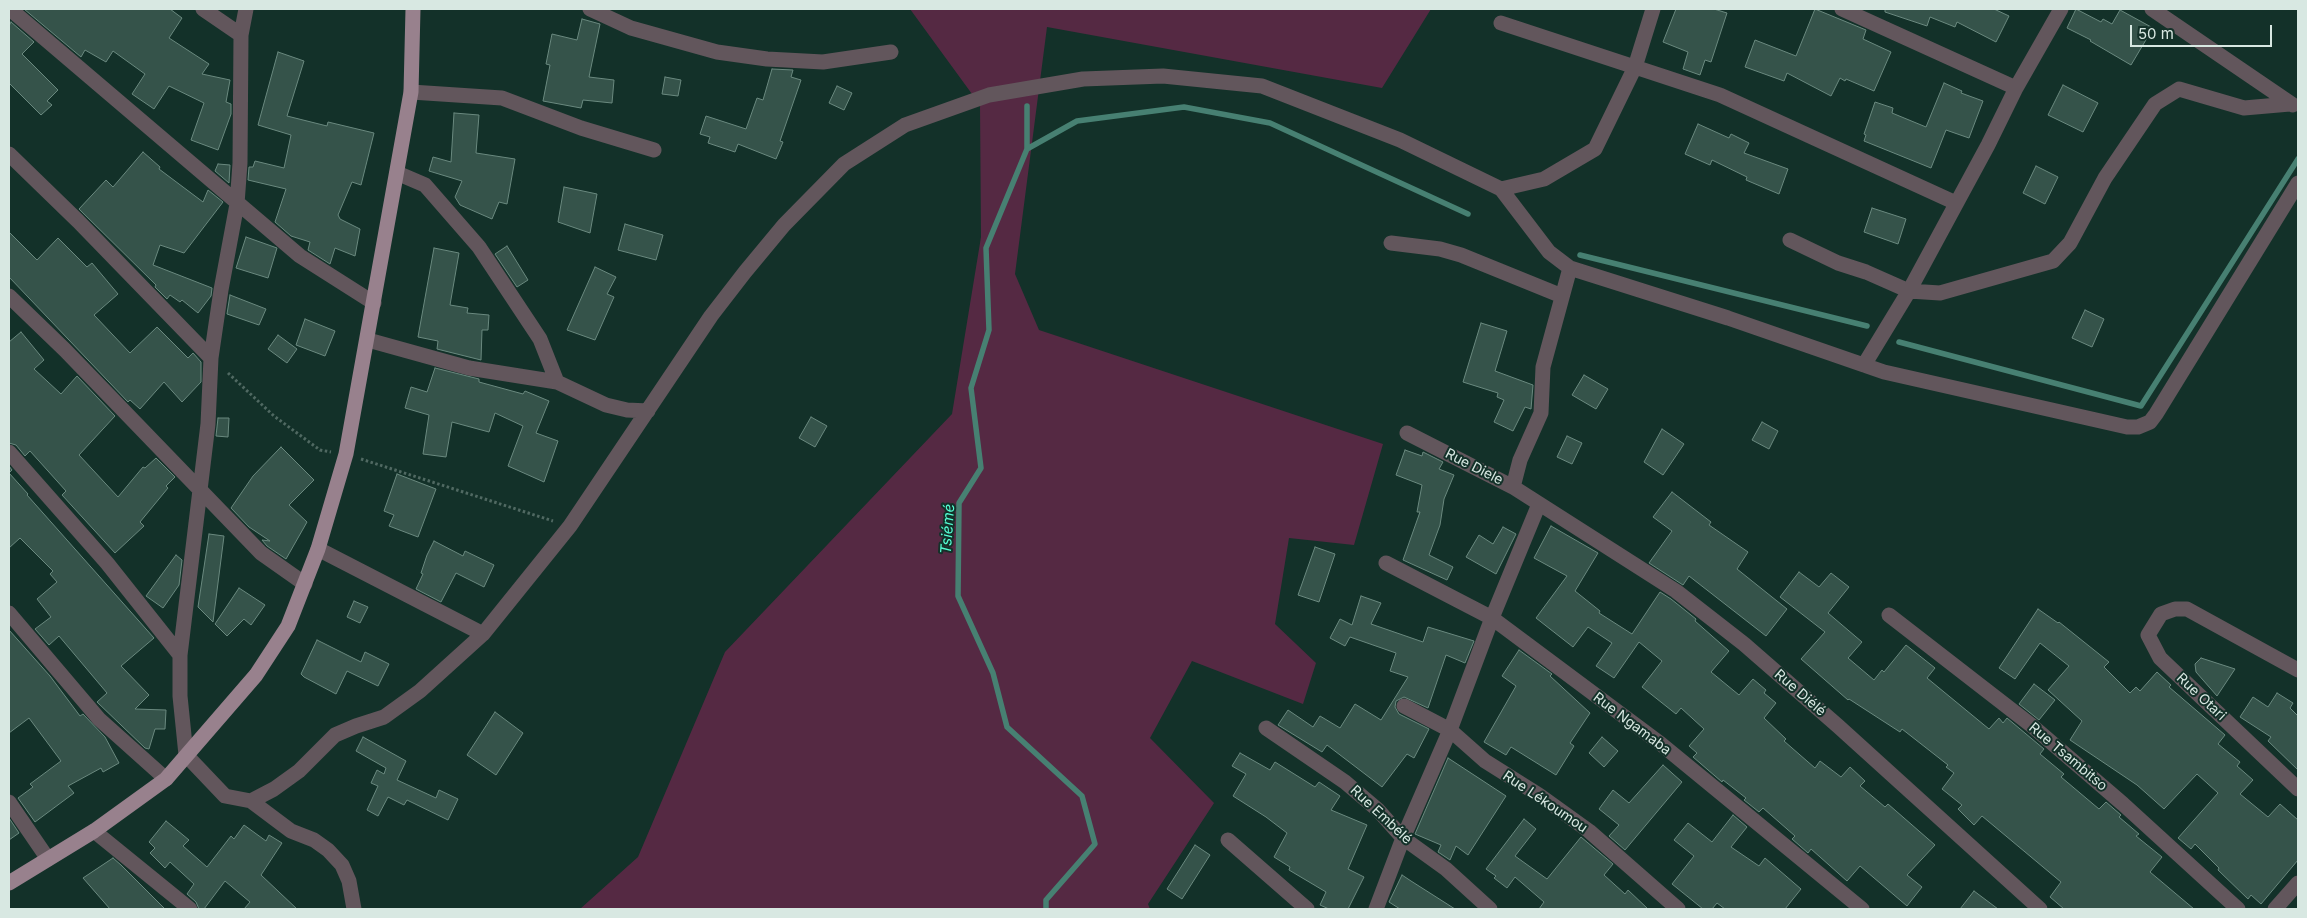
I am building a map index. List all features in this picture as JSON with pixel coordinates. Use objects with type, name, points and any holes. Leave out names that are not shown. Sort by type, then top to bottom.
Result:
[{"type":"main road","points":[[9,883],[94,831],[166,779],[256,674],[288,626],[318,549],[346,454],[368,340],[411,92],[413,9]]},
{"type":"street","points":[[10,9],[300,256],[374,303]]},
{"type":"street","points":[[203,9],[241,35]]},
{"type":"street","points":[[246,9],[241,35],[240,163],[237,204],[221,290],[212,358],[208,424],[180,655],[180,696],[186,755],[225,796],[251,801],[291,831],[314,840],[328,850],[342,865],[349,881],[354,909]]},
{"type":"street","points":[[590,9],[631,28],[717,52],[759,58],[823,62],[891,52]]},
{"type":"street","points":[[1502,189],[1544,179],[1595,149],[1635,67],[1653,9]]},
{"type":"street","points":[[1842,9],[2016,88]]},
{"type":"street","points":[[1864,365],[1909,291],[1988,145],[2016,88],[2061,9]]},
{"type":"street","points":[[2152,9],[2176,23],[2294,104]]},
{"type":"street","points":[[1501,23],[1720,96],[1956,203]]},
{"type":"street","points":[[251,801],[298,771],[335,735],[356,726],[384,718],[420,691],[483,634],[570,526],[711,316],[784,225],[844,164],[906,125],[989,95],[1083,79],[1101,78],[1163,76],[1262,86],[1400,140],[1502,189],[1549,252],[1570,268],[1728,318],[1884,372],[2128,427],[2138,427],[2150,422],[2298,183]]},
{"type":"street","points":[[1790,240],[1838,263],[1866,272],[1909,291],[1940,293],[2053,260],[2070,243],[2105,178],[2155,104],[2179,89],[2244,108],[2294,104]]},
{"type":"street","points":[[411,92],[502,98],[581,128],[654,150]]},
{"type":"street","points":[[9,154],[78,221],[212,358]]},
{"type":"street","points":[[397,173],[425,184],[479,247],[540,339],[556,382]]},
{"type":"street","points":[[1391,243],[1440,249],[1462,255],[1562,296]]},
{"type":"street","points":[[1513,487],[1520,460],[1541,413],[1543,368],[1570,268]]},
{"type":"street","points":[[9,296],[65,350],[269,561],[305,584]]},
{"type":"street","points":[[368,340],[469,368],[556,382],[606,405],[627,410],[648,411]]},
{"type":"street","name":"Rue Diele","points":[[1407,433],[1513,487],[1539,504]]},
{"type":"street","points":[[9,452],[107,563],[180,655]]},
{"type":"street","points":[[1376,909],[1403,838],[1450,730],[1492,618],[1539,504]]},
{"type":"street","name":"Rue Diélé","points":[[1539,504],[1676,591],[1744,644],[1924,803],[2040,909]]},
{"type":"street","points":[[318,549],[483,634]]},
{"type":"street","name":"Rue Ngamaba","points":[[1386,562],[1492,618],[1661,744],[1862,909]]},
{"type":"street","name":"Rue Otari","points":[[2298,670],[2187,609],[2175,609],[2161,614],[2148,635],[2153,648],[2160,658],[2298,789]]},
{"type":"street","points":[[9,613],[99,719],[166,779]]},
{"type":"street","name":"Rue Tsambitso","points":[[1889,615],[2031,725],[2123,804],[2238,909]]},
{"type":"street","name":"Rue Lékoumou","points":[[1404,706],[1450,730],[1485,761],[1539,795],[1589,832],[1678,909]]},
{"type":"street","name":"Rue Embélé","points":[[1266,728],[1345,782],[1378,810],[1403,838],[1446,869],[1490,909]]},
{"type":"street","points":[[9,802],[48,859]]},
{"type":"street","points":[[94,831],[190,909]]},
{"type":"street","points":[[1228,840],[1307,909]]},
{"type":"street","points":[[2275,909],[2298,883]]},
{"type":"path","points":[[212,358],[274,416],[320,450],[346,454],[570,526]]},
{"type":"shaded area","points":[[910,9],[1431,9],[1382,88],[1047,27],[1015,274],[1039,330],[1383,444],[1354,545],[1289,538],[1275,624],[1316,663],[1303,704],[1192,661],[1150,738],[1214,803],[1148,904],[1150,909],[580,909],[638,857],[725,652],[952,414],[981,237],[980,105]]},
{"type":"building","points":[[24,9],[170,9],[182,18],[169,38],[209,64],[202,74],[230,80],[226,102],[231,104],[231,114],[218,150],[191,140],[204,103],[169,86],[154,109],[132,94],[145,74],[113,51],[106,62],[85,50],[81,57]]},
{"type":"building","points":[[1676,9],[1714,9],[1727,13],[1711,62],[1705,60],[1700,75],[1683,69],[1688,52],[1663,42]]},
{"type":"building","points":[[1815,9],[1866,30],[1863,39],[1891,52],[1874,91],[1840,78],[1831,96],[1787,73],[1784,81],[1745,67],[1755,40],[1796,56]]},
{"type":"building","points":[[1885,9],[1994,9],[2009,16],[1996,42],[1957,22],[1955,27],[1930,17],[1927,26],[1885,12]]},
{"type":"building","points":[[2076,9],[2101,22],[2103,19],[2112,24],[2120,10],[2153,28],[2131,65],[2091,40],[2067,28]]},
{"type":"building","points":[[582,19],[600,24],[589,77],[614,80],[612,103],[583,100],[581,108],[543,101],[550,65],[546,64],[552,34],[577,40]]},
{"type":"building","points":[[11,22],[34,42],[22,54],[58,90],[47,101],[52,105],[41,115],[9,83],[9,26]]},
{"type":"building","points":[[278,52],[304,61],[287,116],[327,126],[328,122],[374,133],[361,185],[352,182],[338,215],[340,219],[360,229],[355,256],[335,248],[330,264],[308,250],[310,242],[291,236],[275,222],[286,189],[248,180],[249,167],[253,167],[255,161],[284,168],[291,135],[258,125]]},
{"type":"building","points":[[772,69],[793,70],[791,77],[801,80],[780,141],[783,142],[776,159],[738,144],[735,152],[708,143],[710,137],[700,134],[706,116],[746,129],[757,98],[763,100]]},
{"type":"building","points":[[665,77],[681,80],[678,96],[662,94]]},
{"type":"building","points":[[1944,83],[1962,91],[1961,93],[1983,101],[1969,138],[1946,130],[1931,168],[1864,141],[1866,135],[1864,134],[1875,102],[1893,108],[1892,113],[1926,127]]},
{"type":"building","points":[[2063,85],[2098,103],[2083,132],[2048,115]]},
{"type":"building","points":[[837,86],[852,93],[844,110],[829,103]]},
{"type":"building","points":[[454,113],[479,115],[476,153],[515,159],[507,204],[499,202],[492,219],[460,205],[455,197],[462,181],[429,171],[433,157],[451,162]]},
{"type":"building","points":[[1698,124],[1729,138],[1731,134],[1749,143],[1744,153],[1788,169],[1779,194],[1746,180],[1747,177],[1712,160],[1710,165],[1685,154]]},
{"type":"building","points":[[143,152],[160,167],[159,169],[203,202],[208,190],[223,202],[184,253],[160,245],[153,265],[212,288],[211,296],[198,313],[182,300],[180,302],[170,295],[167,299],[155,287],[156,285],[79,209],[106,180],[113,187]]},
{"type":"building","points":[[218,164],[230,165],[229,183],[215,171]]},
{"type":"building","points":[[2036,166],[2058,177],[2045,204],[2023,193]]},
{"type":"building","points":[[564,187],[597,194],[590,233],[558,222]]},
{"type":"building","points":[[1872,208],[1906,219],[1898,244],[1864,232]]},
{"type":"building","points":[[625,224],[663,235],[656,260],[618,250]]},
{"type":"building","points":[[9,232],[37,260],[58,238],[87,267],[92,263],[118,294],[94,315],[130,353],[157,327],[188,358],[193,353],[201,362],[201,382],[182,402],[164,382],[140,409],[130,400],[128,402],[9,277]]},
{"type":"building","points":[[246,237],[277,248],[268,278],[236,268]]},
{"type":"building","points":[[507,246],[528,280],[517,287],[495,254]]},
{"type":"building","points":[[434,248],[459,253],[450,305],[468,308],[467,313],[489,315],[488,330],[482,330],[481,360],[437,349],[438,341],[418,337]]},
{"type":"building","points":[[595,267],[616,277],[607,294],[614,297],[595,340],[567,330]]},
{"type":"building","points":[[230,295],[266,309],[259,325],[227,314]]},
{"type":"building","points":[[2085,310],[2104,319],[2092,347],[2072,338]]},
{"type":"building","points":[[305,319],[335,331],[325,356],[296,345]]},
{"type":"building","points":[[1481,323],[1507,331],[1495,371],[1533,385],[1531,409],[1525,407],[1513,431],[1494,422],[1504,400],[1497,397],[1498,393],[1463,382]]},
{"type":"building","points":[[21,332],[44,360],[34,369],[61,394],[77,376],[115,416],[79,455],[118,497],[143,467],[145,468],[156,458],[175,477],[166,486],[168,488],[140,522],[144,526],[115,553],[62,495],[66,491],[30,451],[25,456],[16,445],[9,443],[9,342]]},
{"type":"building","points":[[278,335],[297,349],[287,363],[268,349]]},
{"type":"building","points":[[435,368],[479,379],[479,382],[523,394],[525,391],[549,401],[536,433],[558,441],[544,482],[508,466],[523,426],[495,413],[489,432],[452,422],[446,457],[423,454],[429,415],[405,408],[411,387],[427,392]]},
{"type":"building","points":[[1584,375],[1608,389],[1596,409],[1572,395]]},
{"type":"building","points":[[811,417],[827,426],[815,447],[799,438]]},
{"type":"building","points":[[218,418],[229,418],[228,437],[216,436]]},
{"type":"building","points":[[1762,422],[1778,431],[1769,449],[1752,440]]},
{"type":"building","points":[[1662,429],[1684,444],[1663,475],[1644,462]]},
{"type":"building","points":[[1567,436],[1582,443],[1572,464],[1557,457]]},
{"type":"building","points":[[281,447],[314,480],[289,505],[307,522],[286,559],[267,546],[262,540],[270,541],[249,527],[231,508],[253,476]]},
{"type":"building","points":[[1405,450],[1422,456],[1423,452],[1443,462],[1439,469],[1454,475],[1444,499],[1440,525],[1429,555],[1453,567],[1447,580],[1403,560],[1420,512],[1417,512],[1422,485],[1396,475]]},
{"type":"building","points":[[9,473],[154,638],[121,666],[149,695],[135,709],[166,710],[165,729],[155,729],[149,749],[145,748],[97,702],[107,693],[59,636],[49,645],[35,629],[51,617],[37,599],[57,582],[50,574],[53,571],[20,538],[9,548]]},
{"type":"building","points":[[397,474],[436,489],[418,537],[389,526],[394,515],[384,511]]},
{"type":"building","points":[[1672,492],[1711,522],[1709,525],[1748,552],[1737,569],[1787,609],[1766,636],[1689,576],[1683,585],[1649,563],[1672,531],[1653,517]]},
{"type":"building","points":[[1551,526],[1598,553],[1575,591],[1600,611],[1599,613],[1632,634],[1660,592],[1671,599],[1696,619],[1695,621],[1729,651],[1711,672],[1739,695],[1753,679],[1766,690],[1764,693],[1776,703],[1764,718],[1786,739],[1784,741],[1815,768],[1820,761],[1841,777],[1850,767],[1865,781],[1860,786],[1885,807],[1888,804],[1935,845],[1907,875],[1922,887],[1907,906],[1860,866],[1847,881],[1811,849],[1808,853],[1792,839],[1795,836],[1763,808],[1759,812],[1744,800],[1746,798],[1723,780],[1722,782],[1693,757],[1697,753],[1689,746],[1704,729],[1681,708],[1676,714],[1642,687],[1662,661],[1639,642],[1614,678],[1596,666],[1612,643],[1588,627],[1573,647],[1536,618],[1567,576],[1534,558]]},
{"type":"building","points":[[1503,527],[1516,534],[1496,574],[1466,557],[1479,535],[1493,544]]},
{"type":"building","points":[[209,534],[224,536],[213,622],[198,607]]},
{"type":"building","points":[[434,541],[463,556],[465,551],[494,565],[484,587],[456,573],[441,602],[416,589],[423,574],[421,573],[427,555]]},
{"type":"building","points":[[1315,547],[1335,554],[1319,602],[1298,595]]},
{"type":"building","points":[[176,555],[182,560],[179,585],[163,608],[146,596]]},
{"type":"building","points":[[1799,572],[1819,587],[1831,573],[1849,587],[1828,613],[1862,642],[1848,658],[1874,680],[1882,670],[1884,672],[1906,645],[1935,668],[1927,678],[1989,729],[1999,718],[2003,723],[2007,718],[2044,749],[2040,754],[2064,774],[2061,777],[2099,809],[2106,802],[2121,815],[2119,817],[2139,834],[2136,836],[2162,857],[2150,872],[2194,909],[2064,909],[2050,897],[2061,882],[1982,816],[1974,825],[1958,809],[1962,805],[1942,789],[1954,773],[1946,767],[1948,765],[1902,729],[1900,732],[1848,700],[1801,659],[1825,632],[1780,597]]},
{"type":"building","points":[[239,588],[265,605],[251,625],[244,619],[227,636],[215,624]]},
{"type":"building","points":[[1361,596],[1381,603],[1371,624],[1423,642],[1428,627],[1474,641],[1465,663],[1446,655],[1428,708],[1404,697],[1396,701],[1395,707],[1399,714],[1429,729],[1414,758],[1407,754],[1382,787],[1327,745],[1322,752],[1278,725],[1288,710],[1313,727],[1320,716],[1340,728],[1355,704],[1381,720],[1408,677],[1390,671],[1396,653],[1350,637],[1345,646],[1330,638],[1340,619],[1352,625]]},
{"type":"building","points":[[354,601],[368,607],[360,623],[347,617]]},
{"type":"building","points":[[2038,609],[2059,622],[2109,662],[2104,667],[2130,693],[2136,687],[2140,691],[2157,672],[2171,685],[2169,687],[2225,735],[2218,744],[2240,762],[2237,766],[2253,780],[2240,794],[2268,817],[2280,804],[2298,820],[2298,860],[2261,904],[2251,895],[2248,899],[2195,844],[2191,849],[2178,838],[2218,793],[2197,774],[2164,809],[2137,785],[2070,740],[2082,721],[2048,690],[2069,666],[2040,643],[2015,679],[1999,668]]},
{"type":"building","points":[[9,630],[50,676],[80,716],[83,714],[105,737],[119,763],[103,772],[101,768],[68,786],[74,793],[35,822],[18,798],[33,787],[30,784],[61,761],[29,718],[9,733]]},
{"type":"building","points":[[317,640],[361,662],[365,652],[389,664],[378,686],[347,671],[336,694],[304,677],[301,674]]},
{"type":"building","points":[[1519,650],[1552,674],[1550,676],[1590,713],[1570,743],[1574,746],[1556,775],[1511,747],[1506,755],[1484,742],[1516,686],[1502,676]]},
{"type":"building","points":[[2201,658],[2235,669],[2217,696],[2196,672],[2195,664]]},
{"type":"building","points":[[2034,684],[2055,700],[2039,720],[2019,704]]},
{"type":"building","points":[[2277,693],[2293,703],[2290,708],[2298,716],[2298,770],[2268,741],[2271,737],[2240,717],[2253,697],[2268,707]]},
{"type":"building","points":[[495,712],[523,733],[496,775],[467,755]]},
{"type":"building","points":[[363,737],[406,761],[397,780],[436,798],[439,790],[458,799],[448,820],[407,800],[404,805],[388,797],[378,816],[367,810],[378,786],[371,783],[377,770],[384,774],[386,768],[356,751]]},
{"type":"building","points":[[1602,737],[1618,751],[1604,767],[1589,753]]},
{"type":"building","points":[[1240,753],[1270,770],[1275,762],[1315,787],[1319,782],[1340,796],[1331,810],[1367,825],[1348,869],[1364,877],[1348,909],[1329,909],[1320,905],[1326,892],[1289,870],[1290,867],[1274,857],[1287,833],[1233,796],[1246,774],[1232,766]]},
{"type":"building","points":[[1448,758],[1506,796],[1468,855],[1456,846],[1450,860],[1438,852],[1441,845],[1415,834]]},
{"type":"building","points":[[1663,765],[1682,782],[1625,850],[1609,836],[1619,825],[1599,809],[1613,790],[1629,803]]},
{"type":"building","points":[[1733,815],[1747,827],[1731,847],[1759,866],[1765,858],[1801,889],[1785,909],[1725,909],[1717,903],[1712,909],[1703,909],[1672,884],[1694,856],[1674,840],[1688,823],[1712,842]]},
{"type":"building","points":[[9,818],[19,833],[9,840]]},
{"type":"building","points":[[1524,819],[1536,829],[1515,856],[1547,879],[1581,837],[1613,864],[1604,875],[1625,894],[1628,890],[1648,909],[1539,909],[1544,902],[1515,877],[1507,888],[1494,878],[1496,876],[1486,869]]},
{"type":"building","points":[[166,821],[189,840],[183,846],[207,867],[231,836],[234,839],[244,825],[266,841],[269,835],[282,843],[261,875],[297,909],[244,909],[250,902],[225,881],[204,909],[199,909],[196,902],[187,894],[194,884],[170,862],[165,868],[150,853],[155,848],[149,842]]},
{"type":"building","points":[[1195,845],[1210,855],[1182,899],[1167,889]]},
{"type":"building","points":[[113,858],[165,909],[110,909],[83,878]]},
{"type":"building","points":[[1402,875],[1455,909],[1400,909],[1389,902]]},
{"type":"building","points":[[1974,891],[1998,909],[1960,909]]},
{"type":"waterway","name":"Tsiémé","points":[[1027,106],[1027,149],[986,248],[989,330],[971,388],[981,468],[959,503],[958,596],[993,673],[1007,727],[1082,796],[1095,844],[1046,900],[1046,909]]},
{"type":"waterway","points":[[1027,149],[1077,121],[1184,107],[1270,123],[1468,214]]},
{"type":"waterway","points":[[1899,342],[2141,406],[2298,159]]},
{"type":"waterway","points":[[1580,255],[1867,326]]}]
